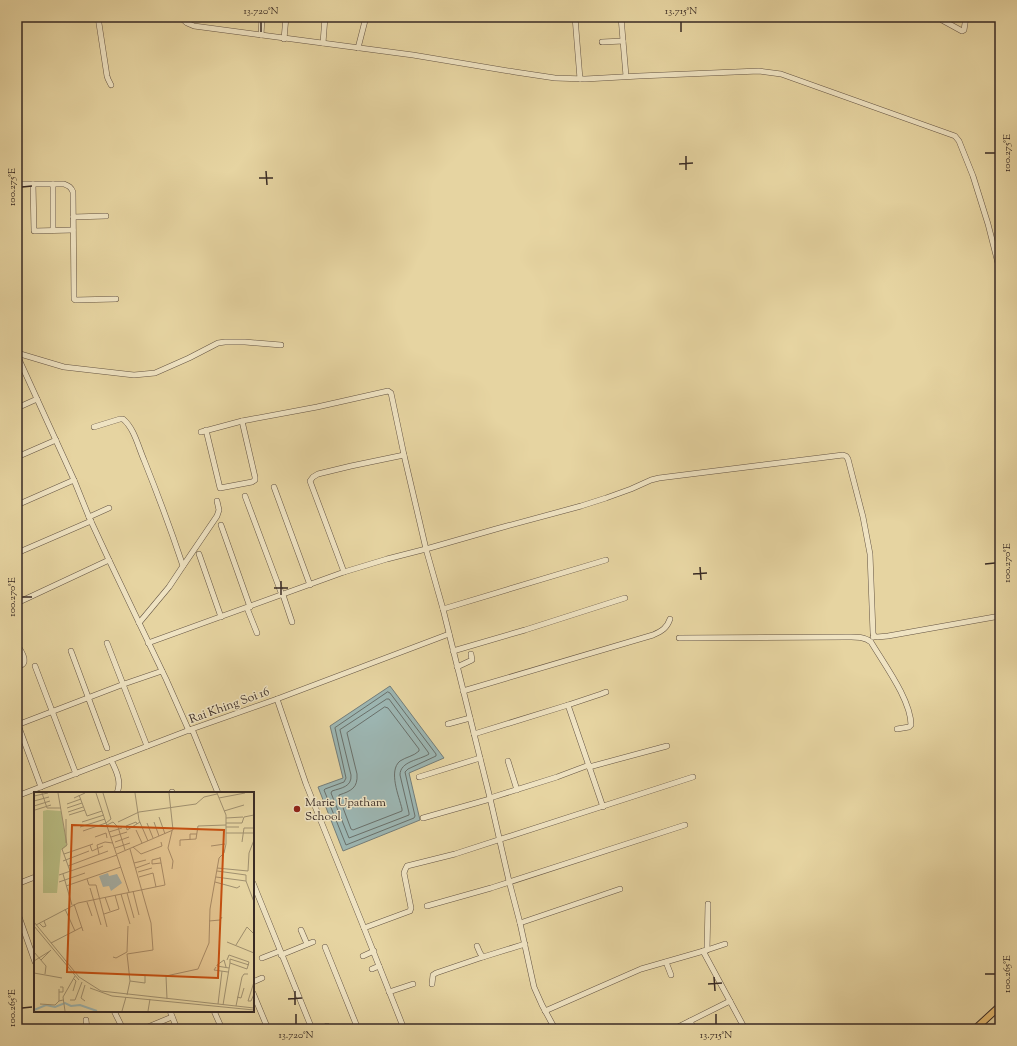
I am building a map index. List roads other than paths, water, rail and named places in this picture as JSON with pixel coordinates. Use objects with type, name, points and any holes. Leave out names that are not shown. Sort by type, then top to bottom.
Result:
[{"type":"main road","points":[[975,1029],[1000,1006]]},
{"type":"street","points":[[98,17],[107,76],[111,85]]},
{"type":"street","points":[[180,17],[187,23],[194,26],[284,39],[431,57],[543,76],[580,79],[626,76],[759,72],[781,74],[955,136],[959,140],[973,176],[988,224],[1000,271]]},
{"type":"street","points":[[261,35],[262,17]]},
{"type":"street","points":[[284,39],[286,17]]},
{"type":"street","points":[[323,43],[325,17]]},
{"type":"street","points":[[358,48],[366,17]]},
{"type":"street","points":[[575,17],[580,79]]},
{"type":"street","points":[[621,17],[626,76]]},
{"type":"street","points":[[942,20],[962,31],[965,27],[966,17]]},
{"type":"street","points":[[602,42],[623,41]]},
{"type":"street","points":[[17,184],[64,184],[71,188],[73,192],[74,299],[116,299]]},
{"type":"street","points":[[33,184],[34,231],[73,230]]},
{"type":"street","points":[[53,184],[53,230]]},
{"type":"street","points":[[73,217],[106,216]]},
{"type":"street","points":[[17,354],[64,367],[134,375],[155,373],[218,343],[245,342],[281,345]]},
{"type":"street","points":[[17,354],[90,519],[148,643],[191,730],[218,792]]},
{"type":"street","points":[[242,421],[255,480],[252,482],[220,488],[204,431],[242,421],[317,407],[388,391],[391,393],[426,549],[443,609],[490,798],[534,987],[554,1027],[542,1029]]},
{"type":"street","points":[[17,408],[37,399]]},
{"type":"street","points":[[94,427],[120,419],[123,419],[129,426],[158,496],[184,566]]},
{"type":"street","points":[[17,457],[56,440]]},
{"type":"street","points":[[344,572],[310,481],[311,478],[318,474],[404,455]]},
{"type":"street","points":[[148,643],[344,572],[581,506],[631,489],[651,480],[843,455],[848,459],[863,517],[870,554],[874,636]]},
{"type":"street","points":[[17,505],[74,480]]},
{"type":"street","points":[[274,487],[310,585]]},
{"type":"street","points":[[245,496],[292,622]]},
{"type":"street","points":[[139,623],[169,587],[217,516],[219,510],[217,500]]},
{"type":"street","points":[[17,553],[90,519],[108,508]]},
{"type":"street","points":[[220,525],[257,633]]},
{"type":"street","points":[[199,554],[221,617]]},
{"type":"street","points":[[17,603],[109,560]]},
{"type":"street","points":[[443,609],[606,560]]},
{"type":"street","points":[[453,651],[539,626],[625,598]]},
{"type":"street","points":[[869,640],[874,636],[888,636],[1000,616]]},
{"type":"street","points":[[463,691],[654,635],[666,628],[670,619]]},
{"type":"street","name":"Rai Khing Soi 16","points":[[17,796],[449,634]]},
{"type":"street","points":[[679,638],[859,637],[869,640],[901,692],[911,719],[911,725],[909,727],[897,729]]},
{"type":"street","points":[[108,644],[147,746]]},
{"type":"street","points":[[17,645],[24,658],[23,664],[17,667]]},
{"type":"street","points":[[70,651],[107,748]]},
{"type":"street","points":[[457,667],[472,660],[471,654]]},
{"type":"street","points":[[35,666],[76,774]]},
{"type":"street","points":[[41,787],[17,724],[162,671]]},
{"type":"street","points":[[474,734],[606,692]]},
{"type":"street","points":[[277,699],[306,784],[404,1029]]},
{"type":"street","points":[[568,705],[602,806]]},
{"type":"street","points":[[448,724],[470,718]]},
{"type":"street","points":[[423,818],[517,790],[589,766],[667,746]]},
{"type":"street","points":[[418,778],[480,758]]},
{"type":"street","points":[[112,760],[120,785],[117,792]]},
{"type":"street","points":[[508,761],[517,790]]},
{"type":"street","points":[[364,928],[410,912],[411,908],[404,873],[407,866],[455,854],[693,777]]},
{"type":"street","points":[[427,906],[491,888],[685,825]]},
{"type":"street","points":[[17,884],[34,877]]},
{"type":"street","points":[[254,886],[312,1029]]},
{"type":"street","points":[[520,923],[620,888]]},
{"type":"street","points":[[708,904],[705,950],[745,1029]]},
{"type":"street","points":[[17,911],[34,959]]},
{"type":"street","points":[[301,930],[307,944]]},
{"type":"street","points":[[262,958],[313,942]]},
{"type":"street","points":[[432,984],[433,975],[436,973],[525,944]]},
{"type":"street","points":[[545,1011],[641,969],[725,944]]},
{"type":"street","points":[[477,946],[483,957]]},
{"type":"street","points":[[325,947],[358,1029]]},
{"type":"street","points":[[363,956],[374,951]]},
{"type":"street","points":[[666,962],[671,975]]},
{"type":"street","points":[[372,969],[379,966]]},
{"type":"street","points":[[254,982],[262,978]]},
{"type":"street","points":[[390,992],[413,984]]},
{"type":"street","points":[[254,995],[268,1029]]},
{"type":"street","points":[[674,1029],[730,1001]]},
{"type":"street","points":[[114,1012],[123,1029]]},
{"type":"street","points":[[170,1012],[177,1029]]},
{"type":"street","points":[[214,1012],[222,1029]]},
{"type":"street","points":[[143,1029],[172,1017]]},
{"type":"street","points":[[86,1020],[87,1029]]},
{"type":"street","points":[[690,1021],[694,1029]]},
{"type":"street","points":[[320,1029],[327,1026]]},
{"type":"water","points":[[390,686],[444,758],[409,773],[420,820],[343,851],[318,787],[343,778],[330,726]]},
{"type":"place","name":"Marie Upatham School","points":[[297,809]]}]
